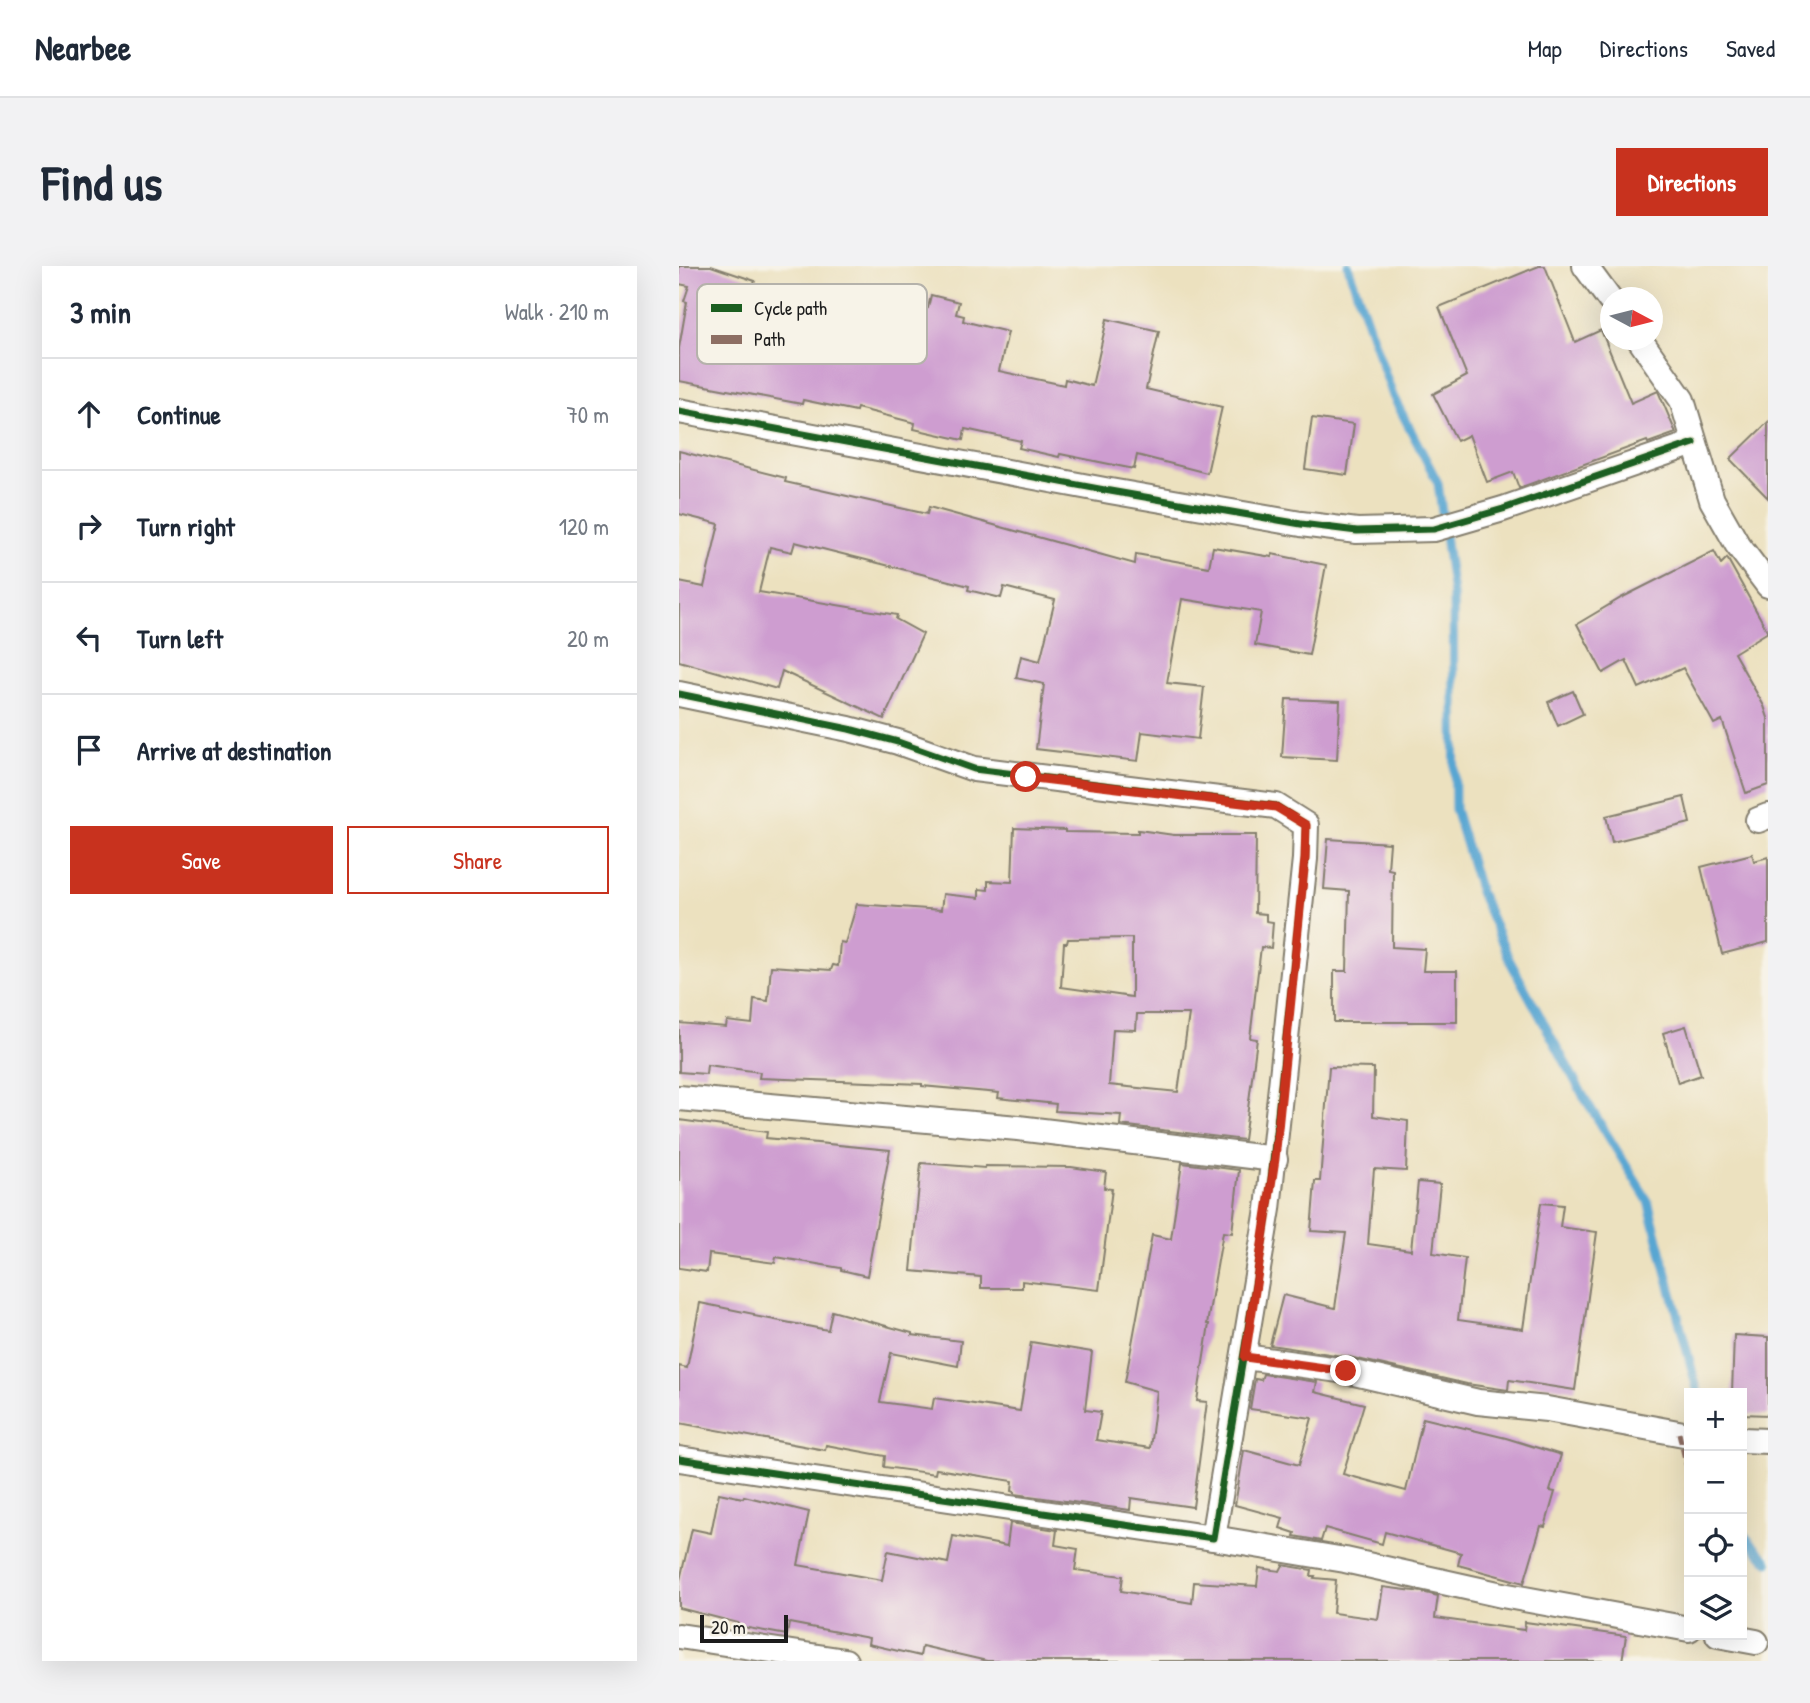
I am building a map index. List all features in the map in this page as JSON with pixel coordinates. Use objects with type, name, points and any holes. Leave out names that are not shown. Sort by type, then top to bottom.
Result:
[{"type":"street","points":[[1585,266],[1601,287]]},
{"type":"street","points":[[1647,350],[1682,400],[1712,500],[1737,544],[1768,585]]},
{"type":"street","points":[[679,411],[1301,524],[1357,531],[1434,529],[1503,509],[1694,443]]},
{"type":"street","points":[[679,694],[849,729],[898,742],[974,769],[1276,807],[1306,825],[1305,859],[1275,1159],[1245,1357],[1213,1538]]},
{"type":"street","points":[[679,1098],[1018,1128],[1275,1159]]},
{"type":"street","points":[[1245,1357],[1346,1371],[1478,1402],[1547,1409],[1684,1434]]},
{"type":"street","points":[[1747,1440],[1768,1441]]},
{"type":"street","points":[[679,1460],[1213,1538],[1345,1560],[1502,1595],[1684,1628]]},
{"type":"street","points":[[679,1636],[845,1661]]},
{"type":"street","points":[[1745,1640],[1756,1642]]},
{"type":"building","points":[[679,266],[711,266],[755,281],[754,284],[697,284],[697,364],[927,364],[927,308],[931,295],[959,302],[956,314],[964,316],[963,321],[1008,332],[999,371],[1064,385],[1065,379],[1092,386],[1107,319],[1159,331],[1146,389],[1222,407],[1207,473],[1137,455],[1134,469],[1060,454],[1059,457],[1019,448],[1021,441],[965,429],[963,440],[914,429],[915,423],[857,408],[856,411],[803,400],[802,404],[679,381],[679,348],[687,302],[684,301],[689,286],[679,284]]},
{"type":"building","points":[[1539,266],[1545,266],[1575,342],[1600,330],[1600,350],[1609,350],[1631,403],[1658,391],[1676,433],[1519,488],[1513,472],[1487,482],[1469,435],[1457,441],[1433,394],[1467,376],[1439,307]]},
{"type":"building","points":[[1312,418],[1354,424],[1347,475],[1305,469]]},
{"type":"building","points":[[1768,422],[1768,498],[1730,459]]},
{"type":"building","points":[[679,451],[786,478],[785,482],[927,514],[929,507],[1135,564],[1136,554],[1209,567],[1213,547],[1272,557],[1272,554],[1326,565],[1309,655],[1255,645],[1261,612],[1182,599],[1167,683],[1204,687],[1198,739],[1142,732],[1138,761],[1036,749],[1044,684],[1016,678],[1021,656],[1040,661],[1055,600],[1004,587],[1001,598],[968,590],[969,586],[795,542],[792,552],[770,547],[759,592],[897,615],[896,619],[923,634],[884,719],[782,671],[777,689],[679,661],[679,582],[704,587],[719,524],[679,514]]},
{"type":"building","points":[[1714,551],[1721,564],[1727,558],[1768,632],[1734,653],[1768,718],[1768,785],[1746,793],[1722,720],[1714,724],[1683,668],[1639,688],[1626,660],[1603,673],[1577,624],[1621,598]]},
{"type":"building","points":[[1573,691],[1583,714],[1558,726],[1548,702]]},
{"type":"building","points":[[1286,699],[1340,701],[1337,760],[1282,757]]},
{"type":"building","points":[[1684,797],[1690,823],[1612,842],[1606,816]]},
{"type":"building","points":[[1014,828],[1065,832],[1138,833],[1138,830],[1174,835],[1256,835],[1255,913],[1266,914],[1266,921],[1273,922],[1271,948],[1261,947],[1250,1038],[1257,1039],[1244,1140],[1120,1125],[1121,1115],[1055,1111],[1056,1104],[998,1098],[999,1093],[922,1084],[759,1078],[760,1072],[707,1065],[706,1074],[679,1072],[679,1023],[726,1027],[727,1021],[752,1024],[754,999],[768,1001],[771,966],[831,970],[833,965],[838,966],[840,942],[845,943],[857,904],[941,910],[943,894],[979,898],[979,889],[988,890],[988,881],[1012,882]],"holes":[[[1132,938],[1132,997],[1061,987],[1064,943],[1067,943],[1068,939]],[[1137,1014],[1189,1014],[1178,1092],[1109,1085],[1113,1029],[1136,1030]]]},
{"type":"building","points":[[1328,839],[1390,843],[1388,869],[1393,870],[1392,947],[1425,949],[1423,971],[1457,971],[1457,1022],[1334,1022],[1334,971],[1347,971],[1349,891],[1324,889]]},
{"type":"building","points":[[1752,854],[1754,861],[1768,857],[1768,942],[1722,954],[1701,867]]},
{"type":"building","points":[[1686,1026],[1701,1075],[1678,1083],[1663,1033]]},
{"type":"building","points":[[1329,1067],[1374,1068],[1373,1116],[1408,1121],[1406,1171],[1374,1169],[1368,1244],[1411,1250],[1418,1182],[1440,1184],[1433,1253],[1465,1258],[1458,1320],[1523,1329],[1541,1203],[1563,1205],[1560,1227],[1597,1232],[1575,1390],[1509,1380],[1508,1390],[1467,1384],[1349,1357],[1270,1345],[1283,1295],[1335,1308],[1346,1233],[1311,1231],[1315,1181],[1320,1181]]},
{"type":"building","points":[[679,1120],[767,1132],[766,1138],[890,1150],[867,1276],[841,1268],[776,1257],[775,1263],[709,1254],[707,1272],[679,1268]]},
{"type":"building","points":[[921,1163],[985,1168],[1071,1167],[1106,1172],[1104,1188],[1112,1189],[1099,1290],[1022,1281],[1022,1288],[981,1288],[981,1277],[911,1271]]},
{"type":"building","points":[[1182,1163],[1239,1170],[1232,1233],[1223,1232],[1207,1324],[1197,1401],[1207,1402],[1193,1507],[1131,1498],[1130,1510],[1015,1494],[1012,1491],[1013,1481],[936,1469],[935,1474],[884,1467],[885,1456],[826,1445],[825,1450],[679,1423],[679,1366],[687,1368],[700,1303],[828,1330],[832,1311],[912,1335],[961,1341],[958,1366],[891,1353],[880,1402],[932,1409],[934,1398],[1020,1411],[1031,1342],[1092,1352],[1085,1410],[1101,1412],[1096,1440],[1150,1448],[1157,1391],[1125,1382],[1152,1235],[1171,1239]]},
{"type":"building","points":[[1734,1335],[1768,1337],[1768,1415],[1747,1414],[1747,1388],[1732,1388]]},
{"type":"building","points":[[1263,1374],[1317,1382],[1315,1392],[1364,1404],[1343,1474],[1406,1491],[1423,1418],[1506,1438],[1561,1455],[1550,1491],[1555,1492],[1545,1527],[1541,1526],[1524,1583],[1458,1565],[1461,1553],[1385,1532],[1382,1544],[1325,1528],[1321,1541],[1294,1536],[1295,1533],[1280,1528],[1283,1518],[1235,1505],[1244,1450],[1299,1465],[1312,1418],[1250,1409],[1255,1379],[1261,1380]]},
{"type":"building","points":[[719,1493],[743,1498],[744,1496],[809,1512],[798,1565],[882,1580],[888,1551],[948,1563],[953,1536],[1007,1546],[1010,1523],[1057,1530],[1055,1545],[1078,1549],[1075,1570],[1123,1576],[1121,1591],[1192,1603],[1194,1582],[1257,1586],[1259,1568],[1280,1571],[1283,1565],[1312,1570],[1311,1576],[1315,1576],[1314,1578],[1336,1580],[1333,1613],[1378,1619],[1383,1587],[1422,1592],[1438,1596],[1435,1618],[1524,1630],[1525,1622],[1626,1636],[1622,1661],[987,1661],[922,1646],[920,1656],[868,1644],[869,1638],[789,1623],[787,1635],[737,1626],[738,1623],[679,1608],[679,1584],[692,1529],[711,1533]]},
{"type":"waterway","points":[[1348,266],[1393,396],[1438,483],[1453,594],[1455,809],[1480,892],[1511,963],[1584,1097],[1648,1201],[1697,1388]]},
{"type":"waterway","points":[[1747,1539],[1768,1562]]},
{"type":"marked path","points":[[1679,1433],[1684,1455]]},
{"type":"cycle path","points":[[679,411],[1110,491],[1357,531],[1434,529],[1503,509],[1694,443]]},
{"type":"cycle path","points":[[679,694],[849,729],[898,742],[974,769],[1276,806],[1306,825],[1305,859],[1268,1209],[1213,1538],[679,1459]]},
{"type":"route","points":[[1026,777],[1276,807],[1306,825],[1305,859],[1275,1159],[1245,1357],[1346,1371]]}]
